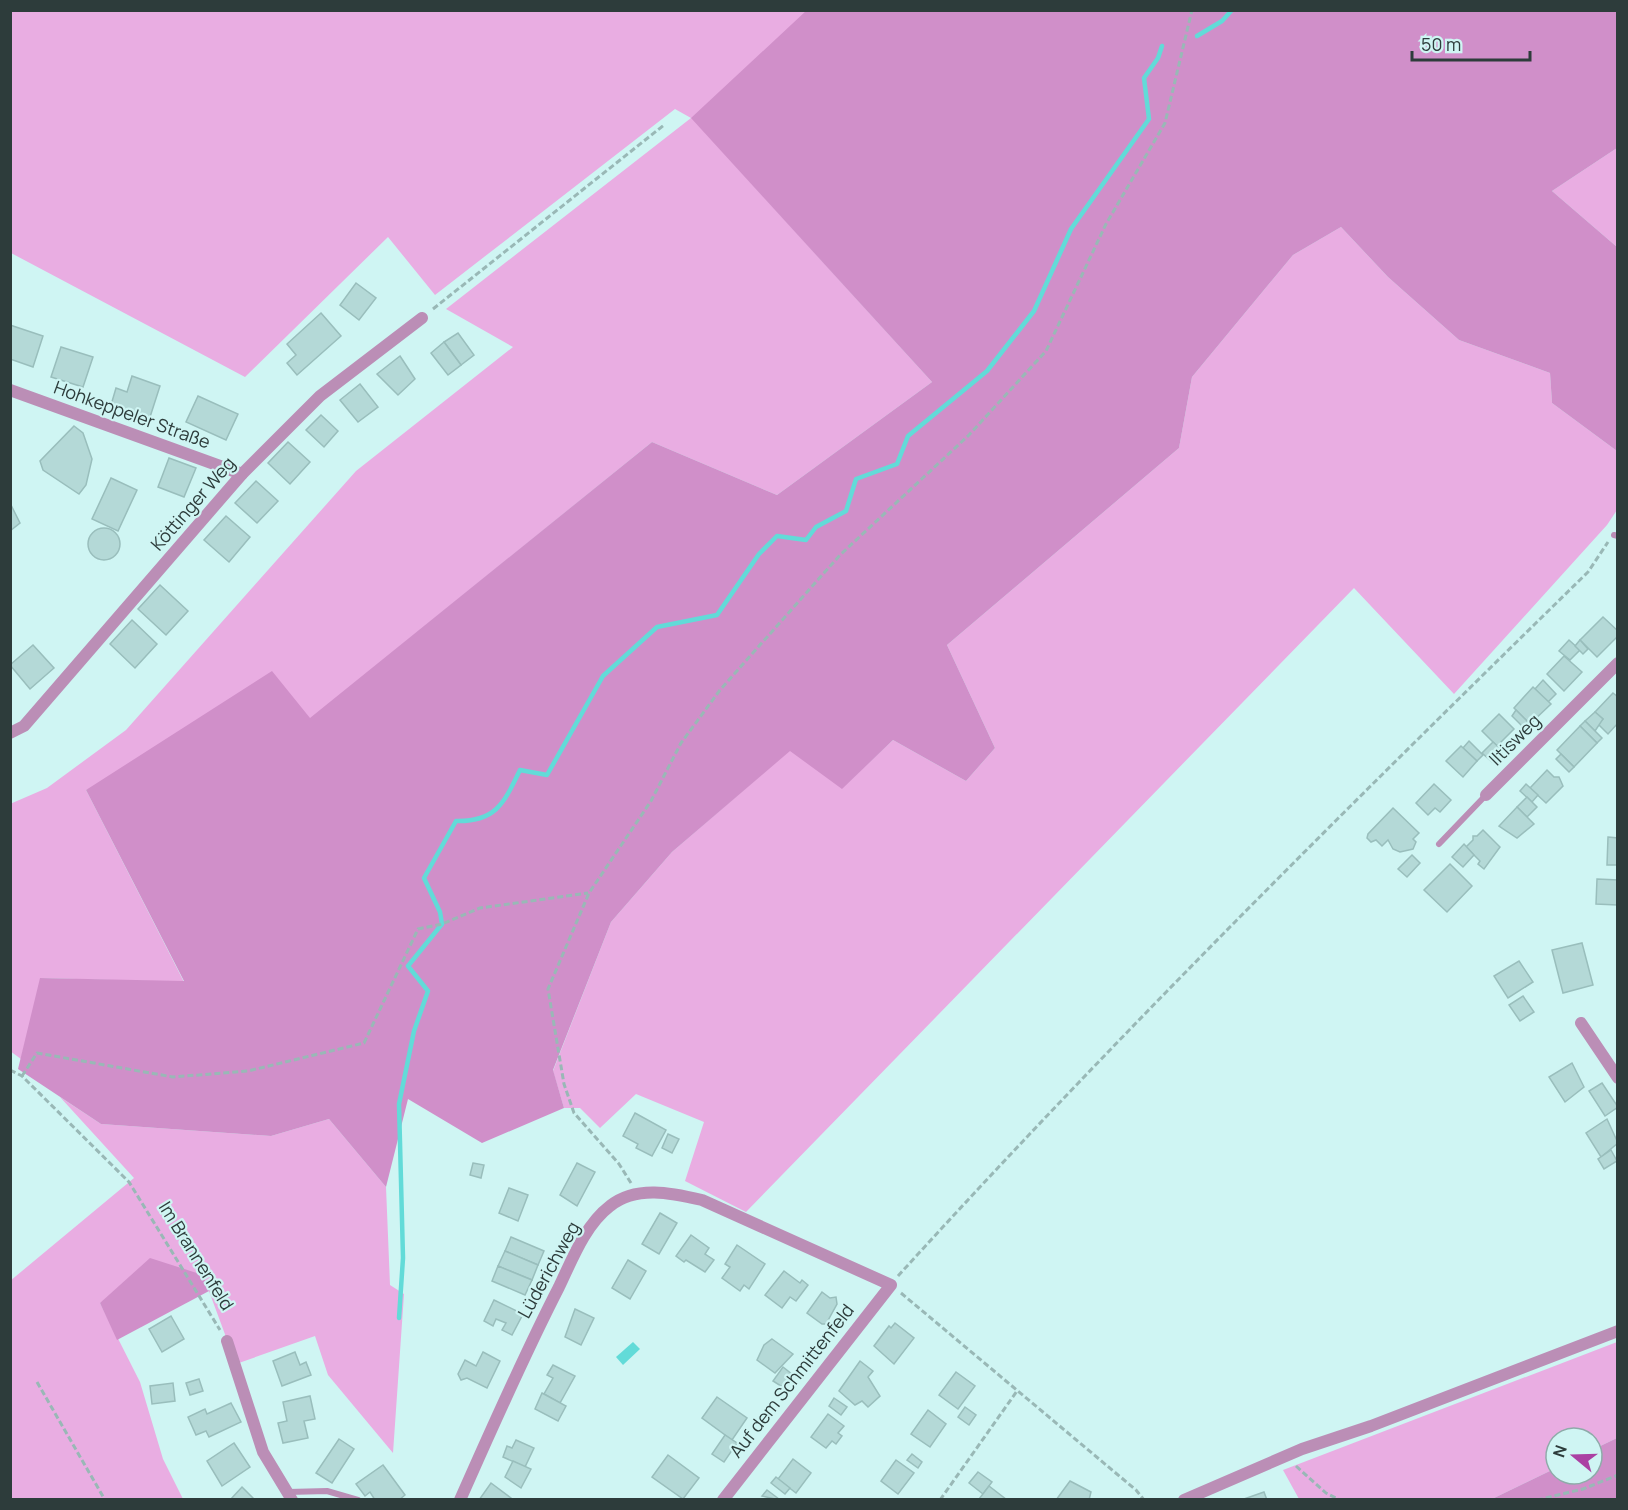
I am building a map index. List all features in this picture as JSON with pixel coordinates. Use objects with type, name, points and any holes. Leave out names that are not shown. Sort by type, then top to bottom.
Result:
[{"type":"street","name":"Köttinger Weg","points":[[10,733],[24,726],[242,474],[320,396],[422,318]]},
{"type":"street","name":"Hohkeppeler Straße","points":[[10,390],[242,474]]},
{"type":"street","name":"Iltisweg","points":[[1486,795],[1617,663]]},
{"type":"street","points":[[1581,1023],[1617,1078]]},
{"type":"street","name":"Lüderichweg","points":[[460,1500],[519,1365],[585,1236],[610,1206],[637,1192],[672,1193],[702,1200],[891,1285]]},
{"type":"street","name":"Auf dem Schmittenfeld","points":[[723,1500],[891,1285]]},
{"type":"street","points":[[1184,1500],[1290,1454],[1383,1422],[1617,1331]]},
{"type":"street","points":[[227,1341],[263,1452],[290,1496]]},
{"type":"lane","name":"Iltisweg","points":[[1439,844],[1486,795]]},
{"type":"lane","points":[[290,1496],[327,1491],[358,1500]]},
{"type":"path","points":[[637,1192],[619,1164],[574,1113],[564,1084],[548,989],[589,893],[651,801],[681,743],[720,690],[840,555],[969,435],[1046,351],[1106,224],[1165,123],[1192,10]]},
{"type":"path","points":[[422,318],[664,125]]},
{"type":"path","points":[[1144,1500],[1136,1490],[891,1285],[1033,1131],[1333,822],[1588,572],[1616,535]]},
{"type":"path","points":[[22,1076],[37,1053],[173,1077],[248,1071],[364,1043],[418,929],[442,924],[480,908],[589,893]]},
{"type":"path","name":"Im Brannenfeld","points":[[10,1070],[22,1076],[129,1182],[227,1341]]},
{"type":"path","points":[[37,1382],[105,1500]]},
{"type":"path","points":[[940,1500],[1017,1391]]},
{"type":"path","points":[[1290,1454],[1297,1468],[1326,1493],[1340,1500]]},
{"type":"path","points":[[1537,1500],[1583,1489],[1617,1475]]},
{"type":"shaded area","points":[[807,10],[1617,11],[1617,148],[1552,191],[1617,247],[1617,451],[1552,403],[1550,373],[1459,340],[1388,277],[1341,227],[1293,255],[1192,377],[1179,448],[947,645],[995,748],[966,781],[893,740],[842,789],[790,751],[672,852],[611,922],[553,1070],[564,1108],[482,1143],[408,1099],[386,1187],[329,1119],[271,1136],[101,1124],[18,1069],[40,978],[184,981],[86,790],[272,671],[310,718],[652,442],[777,495],[932,382],[691,118]]},
{"type":"shaded area","points":[[11,11],[807,11],[692,118],[932,382],[777,495],[652,442],[310,719],[86,790],[184,982],[41,978],[21,1059],[10,1051],[10,804],[47,788],[126,730],[356,471],[513,347],[446,309],[691,118],[675,109],[435,295],[388,237],[245,377],[11,253]]},
{"type":"shaded area","points":[[1617,148],[1617,247],[1552,191]]},
{"type":"shaded area","points":[[1341,227],[1388,277],[1459,340],[1550,373],[1552,403],[1617,451],[1617,510],[1607,525],[1454,694],[1354,588],[746,1212],[685,1181],[704,1122],[636,1094],[600,1128],[580,1108],[564,1108],[553,1071],[611,922],[672,852],[790,750],[842,788],[893,740],[966,781],[995,748],[947,645],[1179,448],[1192,377],[1293,255]]},
{"type":"shaded area","points":[[60,1097],[101,1124],[271,1136],[329,1119],[386,1187],[390,1285],[404,1294],[393,1453],[328,1375],[315,1336],[236,1364],[203,1275],[100,1303],[140,1382],[163,1459],[183,1499],[11,1499],[10,1281],[134,1178]]},
{"type":"shaded area","points":[[150,1258],[203,1275],[209,1291],[117,1340],[100,1303]]},
{"type":"shaded area","points":[[1617,1342],[1617,1438],[1604,1444],[1604,1426],[1544,1426],[1544,1474],[1492,1499],[1299,1499],[1283,1470]]},
{"type":"shaded area","points":[[1617,1438],[1617,1499],[1492,1499],[1544,1474],[1544,1486],[1604,1486],[1604,1444]]},
{"type":"water","points":[[633,1342],[640,1349],[623,1365],[616,1357]]},
{"type":"building","points":[[356,283],[376,298],[359,320],[340,305]]},
{"type":"building","points":[[321,313],[341,336],[297,375],[287,363],[296,355],[287,344]]},
{"type":"building","points":[[10,325],[43,336],[33,367],[10,359]]},
{"type":"building","points":[[458,333],[474,355],[461,365],[444,342]]},
{"type":"building","points":[[444,342],[461,365],[448,375],[431,353]]},
{"type":"building","points":[[61,347],[93,357],[83,387],[51,377]]},
{"type":"building","points":[[400,356],[415,379],[398,395],[377,374]]},
{"type":"building","points":[[132,376],[160,386],[150,417],[111,405],[116,388],[127,392]]},
{"type":"building","points":[[360,384],[378,407],[358,422],[340,400]]},
{"type":"building","points":[[198,396],[238,414],[226,440],[186,422]]},
{"type":"building","points":[[321,415],[338,431],[324,447],[306,430]]},
{"type":"building","points":[[74,426],[83,433],[92,459],[86,485],[79,494],[43,470],[40,461]]},
{"type":"building","points":[[288,442],[310,462],[290,484],[268,463]]},
{"type":"building","points":[[169,458],[196,468],[184,497],[158,487]]},
{"type":"building","points":[[111,478],[137,490],[118,531],[92,519]]},
{"type":"building","points":[[256,481],[278,501],[257,523],[235,503]]},
{"type":"building","points":[[10,503],[20,523],[10,531]]},
{"type":"building","points":[[226,516],[250,537],[229,562],[204,540]]},
{"type":"building","points":[[104,528],[115,533],[120,544],[115,555],[104,560],[93,555],[88,544],[93,533]]},
{"type":"building","points":[[160,585],[188,611],[166,635],[138,609]]},
{"type":"building","points":[[1603,617],[1618,631],[1618,636],[1597,657],[1580,640]]},
{"type":"building","points":[[132,620],[157,644],[135,668],[110,644]]},
{"type":"building","points":[[1569,640],[1580,650],[1570,660],[1559,651]]},
{"type":"building","points":[[1580,640],[1588,649],[1583,654],[1575,646]]},
{"type":"building","points":[[33,645],[54,668],[30,689],[10,665]]},
{"type":"building","points":[[1564,656],[1582,672],[1564,691],[1547,674]]},
{"type":"building","points":[[1543,680],[1556,694],[1548,702],[1535,689]]},
{"type":"building","points":[[1533,687],[1551,704],[1530,724],[1514,708]]},
{"type":"building","points":[[1613,693],[1618,697],[1618,723],[1608,734],[1598,724],[1603,719],[1595,712]]},
{"type":"building","points":[[1516,710],[1528,722],[1523,727],[1512,716]]},
{"type":"building","points":[[1595,712],[1603,719],[1595,731],[1585,721]]},
{"type":"building","points":[[1499,714],[1514,729],[1497,746],[1482,731]]},
{"type":"building","points":[[1585,721],[1602,738],[1597,743],[1580,726]]},
{"type":"building","points":[[1580,726],[1597,743],[1574,767],[1557,750]]},
{"type":"building","points":[[1469,741],[1483,755],[1477,761],[1463,748]]},
{"type":"building","points":[[1493,742],[1503,751],[1492,762],[1482,753]]},
{"type":"building","points":[[1461,746],[1477,761],[1463,777],[1446,761]]},
{"type":"building","points":[[1561,754],[1574,767],[1569,772],[1556,759]]},
{"type":"building","points":[[1547,770],[1554,777],[1559,777],[1563,786],[1546,803],[1530,788]]},
{"type":"building","points":[[1434,784],[1451,800],[1440,812],[1435,808],[1428,815],[1416,803]]},
{"type":"building","points":[[1526,784],[1538,795],[1532,802],[1520,791]]},
{"type":"building","points":[[1527,797],[1537,807],[1527,817],[1517,807]]},
{"type":"building","points":[[1517,807],[1534,824],[1517,838],[1499,826]]},
{"type":"building","points":[[1393,808],[1419,833],[1413,839],[1416,842],[1413,849],[1400,852],[1393,849],[1388,840],[1382,846],[1376,840],[1371,842],[1367,838],[1368,834]]},
{"type":"building","points":[[1483,830],[1500,847],[1484,869],[1478,864],[1480,861],[1466,847],[1473,840],[1473,836],[1477,836]]},
{"type":"building","points":[[1608,837],[1618,838],[1618,865],[1607,865]]},
{"type":"building","points":[[1464,844],[1474,855],[1463,867],[1452,857]]},
{"type":"building","points":[[1412,855],[1420,863],[1407,877],[1398,869]]},
{"type":"building","points":[[1450,864],[1472,886],[1447,912],[1424,890]]},
{"type":"building","points":[[1597,879],[1618,880],[1617,905],[1596,904]]},
{"type":"building","points":[[1582,943],[1593,985],[1563,993],[1552,950]]},
{"type":"building","points":[[1519,961],[1533,982],[1508,998],[1494,976]]},
{"type":"building","points":[[1523,996],[1534,1012],[1520,1021],[1509,1005]]},
{"type":"building","points":[[1572,1063],[1584,1087],[1565,1102],[1549,1077]]},
{"type":"building","points":[[1602,1083],[1618,1107],[1605,1116],[1589,1091]]},
{"type":"building","points":[[635,1113],[666,1130],[652,1156],[636,1148],[638,1144],[623,1136]]},
{"type":"building","points":[[1607,1119],[1618,1143],[1601,1157],[1586,1133]]},
{"type":"building","points":[[668,1134],[679,1139],[672,1153],[662,1148]]},
{"type":"building","points":[[1611,1150],[1617,1161],[1604,1169],[1598,1159]]},
{"type":"building","points":[[473,1163],[484,1165],[481,1178],[470,1175]]},
{"type":"building","points":[[577,1163],[595,1172],[577,1206],[560,1195]]},
{"type":"building","points":[[509,1188],[528,1195],[518,1221],[499,1213]]},
{"type":"building","points":[[660,1213],[677,1223],[659,1254],[642,1244]]},
{"type":"building","points":[[691,1235],[709,1248],[705,1254],[714,1260],[705,1272],[676,1256]]},
{"type":"building","points":[[511,1237],[544,1251],[538,1265],[505,1251]]},
{"type":"building","points":[[737,1245],[765,1264],[749,1289],[744,1285],[740,1291],[722,1278],[730,1267],[725,1264]]},
{"type":"building","points":[[505,1251],[538,1265],[532,1280],[498,1266]]},
{"type":"building","points":[[628,1260],[646,1271],[630,1299],[612,1288]]},
{"type":"building","points":[[498,1266],[532,1280],[525,1295],[492,1281]]},
{"type":"building","points":[[784,1271],[800,1283],[802,1280],[808,1285],[796,1301],[790,1297],[782,1308],[765,1295]]},
{"type":"building","points":[[822,1292],[830,1298],[836,1297],[837,1304],[826,1324],[822,1324],[807,1313]]},
{"type":"building","points":[[494,1300],[523,1314],[512,1335],[502,1330],[506,1323],[496,1319],[493,1326],[484,1321]]},
{"type":"building","points":[[575,1309],[594,1318],[581,1345],[565,1337]]},
{"type":"building","points":[[171,1316],[184,1339],[162,1352],[149,1329]]},
{"type":"building","points":[[895,1323],[914,1338],[894,1364],[874,1346],[889,1326],[891,1328]]},
{"type":"building","points":[[772,1339],[793,1354],[775,1373],[757,1360],[764,1345]]},
{"type":"building","points":[[295,1352],[300,1365],[306,1362],[311,1375],[282,1386],[273,1361]]},
{"type":"building","points":[[483,1352],[500,1361],[487,1388],[467,1378],[461,1380],[458,1374],[465,1360],[476,1366]]},
{"type":"building","points":[[860,1361],[873,1371],[868,1377],[880,1396],[868,1407],[862,1401],[855,1405],[839,1391]]},
{"type":"building","points":[[553,1365],[575,1376],[560,1403],[544,1394],[553,1378],[547,1375]]},
{"type":"building","points":[[783,1367],[793,1375],[784,1388],[773,1381]]},
{"type":"building","points":[[956,1372],[975,1386],[958,1409],[939,1395]]},
{"type":"building","points":[[199,1379],[203,1391],[190,1395],[186,1383]]},
{"type":"building","points":[[173,1383],[175,1401],[152,1404],[150,1386]]},
{"type":"building","points":[[542,1393],[566,1406],[558,1421],[535,1409]]},
{"type":"building","points":[[310,1396],[315,1419],[304,1421],[308,1438],[283,1443],[278,1423],[287,1421],[283,1402]]},
{"type":"building","points":[[717,1397],[747,1418],[732,1440],[702,1418]]},
{"type":"building","points":[[834,1398],[847,1407],[841,1415],[829,1406]]},
{"type":"building","points":[[231,1403],[241,1422],[209,1437],[206,1431],[196,1435],[188,1417],[205,1409],[207,1414]]},
{"type":"building","points":[[965,1407],[976,1415],[969,1425],[958,1417]]},
{"type":"building","points":[[928,1410],[946,1424],[930,1447],[911,1434]]},
{"type":"building","points":[[828,1414],[844,1426],[838,1433],[842,1436],[836,1444],[832,1441],[826,1448],[811,1437]]},
{"type":"building","points":[[725,1435],[737,1443],[724,1462],[712,1454]]},
{"type":"building","points":[[339,1439],[354,1449],[332,1483],[316,1473]]},
{"type":"building","points":[[516,1440],[534,1448],[525,1467],[503,1457],[507,1446],[512,1448]]},
{"type":"building","points":[[234,1443],[250,1467],[222,1486],[207,1461]]},
{"type":"building","points":[[912,1454],[922,1462],[918,1468],[907,1460]]},
{"type":"building","points":[[668,1455],[699,1478],[683,1499],[652,1477]]},
{"type":"building","points":[[793,1459],[811,1473],[796,1493],[778,1479]]},
{"type":"building","points":[[896,1460],[914,1473],[898,1494],[881,1481]]},
{"type":"building","points":[[513,1461],[531,1469],[521,1488],[505,1477]]},
{"type":"building","points":[[383,1465],[405,1495],[399,1500],[375,1500],[370,1492],[365,1496],[356,1484]]},
{"type":"building","points":[[978,1472],[992,1482],[983,1494],[969,1483]]},
{"type":"building","points":[[776,1477],[790,1488],[785,1494],[771,1483]]},
{"type":"building","points":[[1070,1481],[1091,1492],[1089,1500],[1056,1500]]},
{"type":"building","points":[[491,1483],[511,1498],[509,1500],[479,1500]]},
{"type":"building","points":[[989,1486],[1007,1500],[979,1499]]},
{"type":"building","points":[[242,1487],[253,1498],[251,1500],[230,1500]]},
{"type":"building","points":[[767,1490],[779,1499],[779,1500],[762,1496]]},
{"type":"building","points":[[1264,1492],[1267,1500],[1244,1499]]},
{"type":"waterway","points":[[1197,36],[1222,21],[1232,10]]},
{"type":"waterway","points":[[399,1318],[403,1258],[399,1104],[414,1031],[428,991],[408,966],[442,924],[440,912],[424,878],[456,821],[481,818],[490,814],[503,801],[520,770],[547,775],[603,676],[657,627],[717,615],[759,554],[777,536],[806,540],[816,527],[846,511],[856,479],[897,464],[908,436],[987,371],[1034,311],[1071,229],[1149,119],[1144,78],[1158,58],[1162,46]]}]
